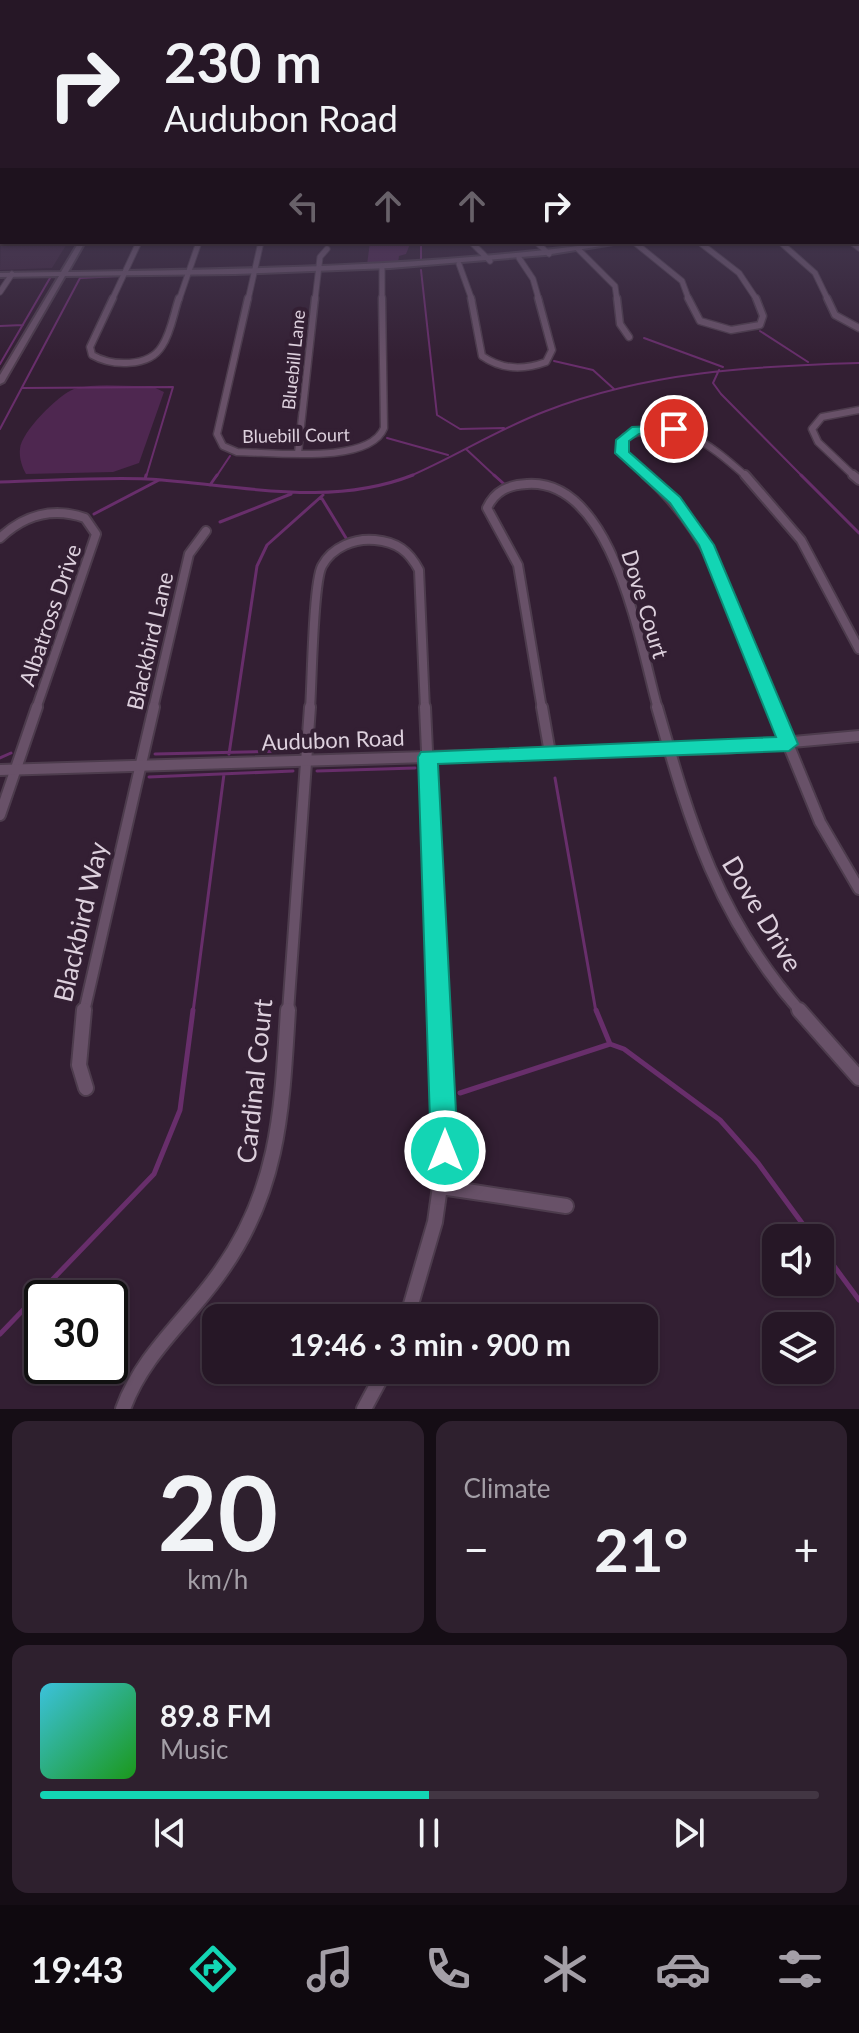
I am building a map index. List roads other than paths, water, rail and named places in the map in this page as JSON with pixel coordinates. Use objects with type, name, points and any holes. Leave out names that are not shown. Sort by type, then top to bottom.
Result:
[{"type":"street","points":[[0,382],[81,244]]},
{"type":"street","points":[[138,244],[90,347],[94,357],[106,361],[134,361],[159,350],[198,244]]},
{"type":"street","points":[[254,271],[261,244]]},
{"type":"street","points":[[473,244],[490,261]]},
{"type":"street","points":[[538,244],[549,254]]},
{"type":"street","points":[[0,275],[382,268],[519,258],[599,244]]},
{"type":"street","points":[[636,244],[682,281],[700,321],[731,330],[760,325],[763,316],[753,287],[739,271],[702,244]]},
{"type":"street","points":[[782,244],[815,273],[835,315],[859,328]]},
{"type":"street","name":"Bluebill Lane","points":[[298,453],[318,270],[320,257],[327,249]]},
{"type":"street","points":[[578,249],[615,286],[620,324],[629,337]]},
{"type":"street","points":[[459,264],[470,290],[482,356],[498,365],[527,367],[546,362],[552,350],[533,279],[519,258]]},
{"type":"street","name":"Bluebill Court","points":[[254,271],[217,437],[223,446],[237,452],[298,453],[352,451],[368,446],[382,434],[382,268]]},
{"type":"street","points":[[0,292],[12,274]]},
{"type":"street","points":[[859,410],[825,416],[816,421],[812,429],[818,442],[859,480]]},
{"type":"street","points":[[859,649],[800,538],[746,476],[680,430],[648,427],[625,437],[621,446],[624,456],[675,500],[707,545],[827,836],[859,889]]},
{"type":"street","name":"Dove Court","points":[[550,753],[518,565],[487,508],[499,492],[519,485],[538,484],[561,491],[591,517],[606,540],[618,569],[669,749]]},
{"type":"street","name":"Albatross Drive","points":[[0,538],[26,519],[57,512],[85,518],[96,534],[15,770]]},
{"type":"street","name":"Blackbird Lane","points":[[139,766],[189,554],[206,531]]},
{"type":"street","name":"Cardinal Court","points":[[123,1409],[134,1379],[152,1350],[207,1289],[232,1255],[260,1203],[270,1173],[280,1129],[320,570],[324,560],[338,548],[367,540],[400,547],[418,566],[428,757]]},
{"type":"street","name":"Audubon Road","points":[[0,770],[669,749],[789,744],[859,736]]},
{"type":"street","name":"Dove Drive","points":[[669,749],[700,851],[725,904],[771,978],[859,1078]]},
{"type":"street","points":[[412,1304],[429,1250],[441,1187],[445,1118],[428,757]]},
{"type":"street","name":"Blackbird Way","points":[[86,1088],[79,1065],[80,1028],[139,766]]},
{"type":"street","points":[[0,815],[15,770]]},
{"type":"street","points":[[441,1187],[566,1206]]},
{"type":"street","points":[[364,1409],[377,1384]]},
{"type":"waterway","points":[[421,244],[421,262]]},
{"type":"waterway","points":[[421,270],[437,415],[460,429],[504,428]]},
{"type":"waterway","points":[[0,429],[80,278],[118,276]]},
{"type":"waterway","points":[[23,325],[50,278]]},
{"type":"waterway","points":[[0,326],[23,325]]},
{"type":"waterway","points":[[0,364],[23,325]]},
{"type":"waterway","points":[[760,331],[808,362]]},
{"type":"waterway","points":[[644,338],[723,367]]},
{"type":"waterway","points":[[554,361],[593,370],[614,389]]},
{"type":"waterway","points":[[718,372],[859,363]]},
{"type":"waterway","points":[[466,449],[528,418],[584,398],[661,379],[718,372]]},
{"type":"waterway","points":[[718,372],[713,383],[721,394],[803,477]]},
{"type":"waterway","points":[[22,388],[173,387],[146,477]]},
{"type":"waterway","points":[[387,438],[448,455]]},
{"type":"waterway","points":[[411,476],[466,449]]},
{"type":"waterway","points":[[466,449],[496,477]]},
{"type":"waterway","points":[[216,477],[230,456]]},
{"type":"waterway","points":[[145,479],[146,475]]},
{"type":"waterway","points":[[210,485],[217,475]]},
{"type":"waterway","points":[[494,475],[504,484]]},
{"type":"waterway","points":[[159,480],[314,493],[348,491],[411,476]]},
{"type":"waterway","points":[[803,477],[859,533]]},
{"type":"waterway","points":[[0,482],[145,479]]},
{"type":"waterway","points":[[145,479],[159,480]]},
{"type":"waterway","points":[[94,514],[159,480]]},
{"type":"waterway","points":[[220,522],[291,494]]},
{"type":"waterway","points":[[229,752],[257,566],[267,545],[323,495]]},
{"type":"waterway","points":[[321,497],[346,538]]},
{"type":"waterway","points":[[229,752],[293,751]]},
{"type":"waterway","points":[[155,754],[229,752]]},
{"type":"waterway","points":[[0,758],[11,753]]},
{"type":"waterway","points":[[317,771],[415,768]]},
{"type":"waterway","points":[[149,777],[293,771]]},
{"type":"waterway","points":[[193,1012],[224,774]]},
{"type":"waterway","points":[[555,778],[596,1012]]},
{"type":"waterway","points":[[0,1334],[154,1174],[180,1110],[193,1010]]},
{"type":"waterway","points":[[596,1010],[610,1044]]},
{"type":"waterway","points":[[460,1093],[610,1044]]},
{"type":"waterway","points":[[610,1044],[624,1049],[720,1120],[758,1163],[803,1224]]},
{"type":"waterway","points":[[834,1266],[859,1300]]}]
